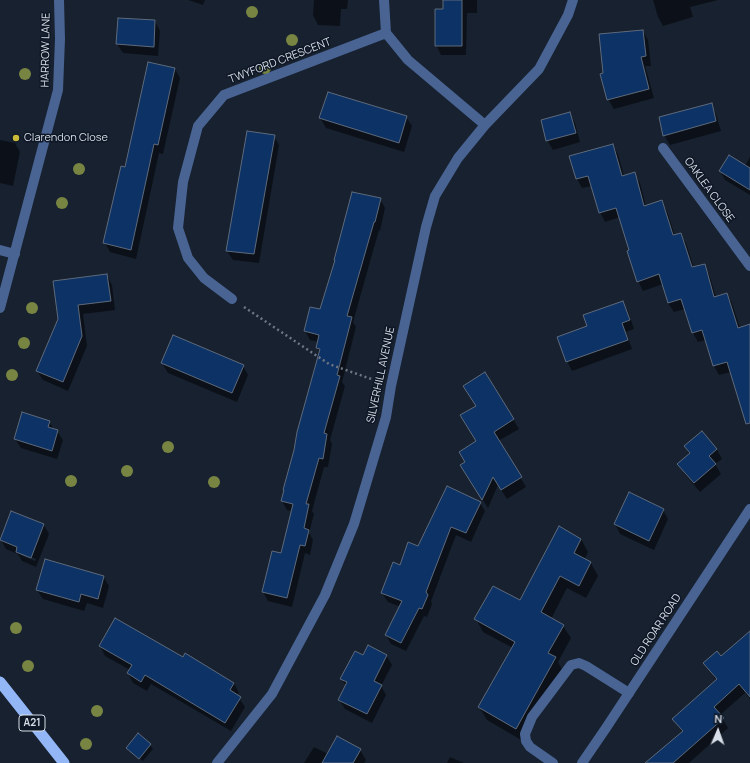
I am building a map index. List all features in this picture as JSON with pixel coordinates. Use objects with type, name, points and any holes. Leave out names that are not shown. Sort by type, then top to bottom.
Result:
[{"type":"highway","name":"A21","points":[[0,682],[64,763]]},
{"type":"street","name":"HARROW LANE","points":[[0,308],[58,90],[60,39],[59,0]]},
{"type":"street","points":[[384,0],[386,33],[408,60],[485,125]]},
{"type":"street","name":"SILVERHILL AVENUE","points":[[216,763],[272,694],[325,595],[354,524],[386,417],[391,386],[426,227],[435,196],[458,158],[485,125],[540,69],[568,15],[573,0]]},
{"type":"street","name":"TWYFORD CRESCENT","points":[[232,299],[204,278],[188,258],[178,228],[183,182],[198,126],[224,95],[386,33]]},
{"type":"street","name":"OAKLEA CLOSE","points":[[663,148],[750,266]]},
{"type":"street","points":[[0,250],[15,254]]},
{"type":"street","name":"OLD ROAR ROAD","points":[[582,763],[750,509]]},
{"type":"street","points":[[553,763],[530,747],[526,741],[525,734],[532,717],[571,665],[579,664],[586,666],[629,693]]},
{"type":"path","points":[[232,299],[267,324],[329,364],[391,386]]},
{"type":"building","points":[[443,0],[462,0],[462,46],[435,46],[435,9],[443,9]]},
{"type":"building","points":[[118,18],[155,20],[154,47],[116,44]]},
{"type":"building","points":[[643,30],[646,56],[641,57],[649,89],[607,100],[600,74],[603,73],[599,34]]},
{"type":"building","points":[[148,62],[175,68],[158,145],[154,144],[131,250],[103,243],[121,166],[125,167]]},
{"type":"building","points":[[328,92],[407,116],[399,143],[319,118]]},
{"type":"building","points":[[712,103],[716,121],[663,136],[659,117]]},
{"type":"building","points":[[570,112],[576,133],[546,141],[541,120]]},
{"type":"building","points":[[247,131],[275,135],[254,254],[226,251]]},
{"type":"building","points":[[613,144],[622,176],[635,172],[644,206],[662,200],[673,235],[681,233],[692,267],[705,264],[714,297],[727,293],[738,328],[750,324],[750,423],[746,424],[727,362],[713,366],[702,330],[692,333],[681,299],[668,303],[659,274],[637,282],[616,208],[599,213],[588,176],[576,179],[569,156]]},
{"type":"building","points":[[729,155],[750,168],[750,190],[719,171]]},
{"type":"building","points":[[352,192],[381,198],[347,316],[352,317],[337,375],[340,376],[324,433],[327,434],[323,459],[319,458],[306,504],[309,504],[304,528],[309,530],[305,546],[300,545],[287,598],[262,592],[272,551],[281,553],[293,504],[281,501],[297,432],[320,349],[316,348],[319,335],[304,331],[310,307],[320,309],[335,260]]},
{"type":"building","points":[[107,274],[111,301],[78,305],[82,336],[63,382],[36,371],[58,319],[53,281]]},
{"type":"building","points":[[623,301],[630,320],[622,323],[628,340],[566,362],[557,337],[587,326],[583,315]]},
{"type":"building","points":[[173,335],[244,365],[232,393],[161,363]]},
{"type":"building","points":[[485,372],[514,419],[494,432],[522,477],[501,490],[493,477],[482,500],[460,465],[465,462],[459,452],[476,441],[460,415],[476,406],[463,386]]},
{"type":"building","points":[[22,412],[50,421],[48,427],[58,430],[52,451],[14,439]]},
{"type":"building","points":[[702,431],[717,449],[709,456],[716,464],[694,483],[677,464],[690,453],[684,446]]},
{"type":"building","points":[[447,486],[481,502],[466,533],[451,527],[426,592],[428,595],[422,609],[419,608],[401,643],[385,635],[402,601],[381,593],[393,562],[400,565],[408,542],[418,546]]},
{"type":"building","points":[[629,492],[664,509],[649,541],[614,524]]},
{"type":"building","points":[[11,511],[44,524],[31,558],[16,552],[17,547],[0,540]]},
{"type":"building","points":[[559,526],[581,539],[574,553],[591,562],[579,586],[560,576],[541,612],[564,625],[548,653],[556,657],[516,729],[478,707],[515,642],[474,619],[493,586],[520,600]]},
{"type":"building","points":[[45,559],[104,576],[98,599],[81,594],[79,602],[36,590]]},
{"type":"building","points":[[115,618],[183,657],[185,653],[234,683],[230,690],[241,697],[225,723],[145,675],[141,682],[127,673],[132,665],[99,646]]},
{"type":"building","points":[[750,631],[750,697],[739,684],[714,707],[724,718],[673,763],[645,763],[683,731],[672,719],[717,679],[703,663],[717,651],[721,656]]},
{"type":"building","points":[[368,645],[387,655],[374,681],[382,685],[367,714],[338,700],[347,682],[340,679],[355,651],[363,655]]},
{"type":"building","points":[[138,733],[151,744],[139,759],[126,748]]},
{"type":"building","points":[[337,736],[361,749],[353,763],[322,763]]},
{"type":"place","name":"Clarendon Close","points":[[16,138]]}]
